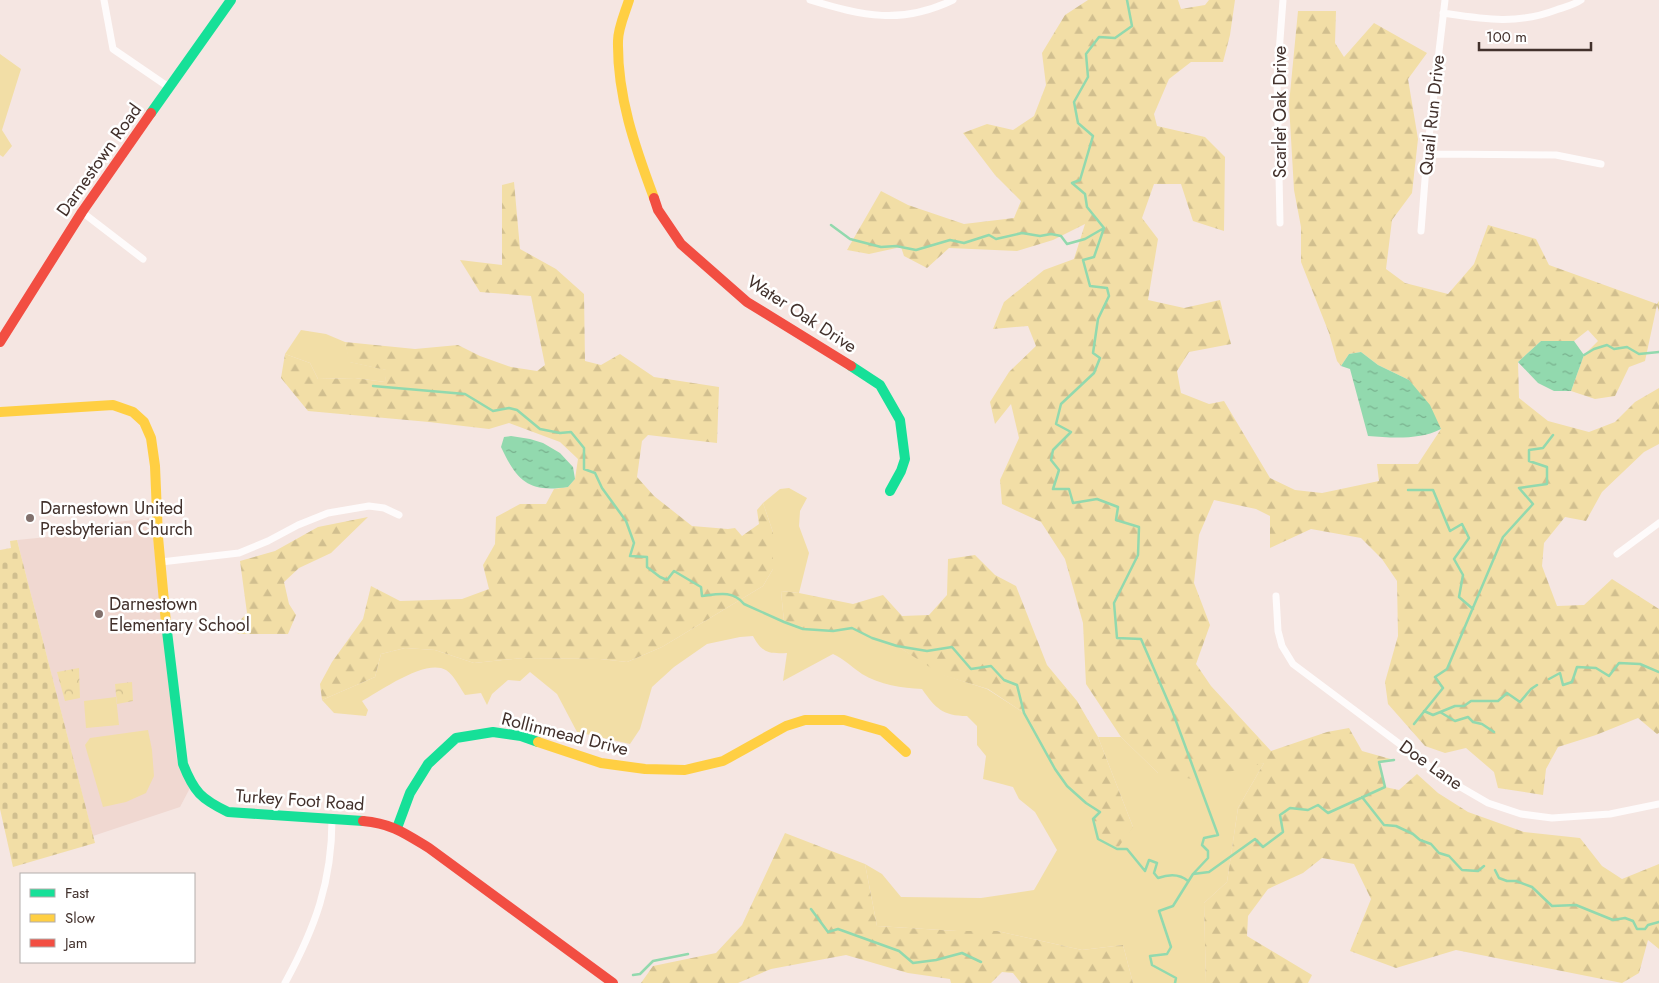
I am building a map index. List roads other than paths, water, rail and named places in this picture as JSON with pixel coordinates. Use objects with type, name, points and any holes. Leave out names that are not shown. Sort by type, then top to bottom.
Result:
[{"type":"street","points":[[104,0],[113,49],[170,88]]},
{"type":"street","name":"Darnestown Road","points":[[0,342],[82,212],[231,0]]},
{"type":"street","name":"Water Oak Drive","points":[[629,0],[618,39],[621,91],[635,146],[658,210],[681,244],[747,302],[834,354],[880,386],[900,420],[905,459],[901,472],[890,490]]},
{"type":"street","points":[[810,0],[851,12],[898,16],[918,13],[953,0]]},
{"type":"street","name":"Scarlet Oak Drive","points":[[1280,224],[1277,79],[1283,0]]},
{"type":"street","name":"Quail Run Drive","points":[[1421,231],[1427,154],[1445,0]]},
{"type":"street","points":[[1443,13],[1488,20],[1514,20],[1539,17],[1581,0]]},
{"type":"street","points":[[1427,154],[1556,155],[1601,164]]},
{"type":"street","points":[[82,212],[143,259]]},
{"type":"street","name":"Turkey Foot Road","points":[[0,412],[113,406],[123,407],[132,411],[146,424],[150,434],[154,458],[161,562],[180,750],[191,784],[201,796],[209,803],[228,812],[256,816],[376,822],[397,828],[430,848],[613,983]]},
{"type":"street","points":[[161,562],[239,553],[328,513],[369,506],[384,508],[399,515]]},
{"type":"street","points":[[1618,554],[1659,523]]},
{"type":"street","name":"Doe Lane","points":[[1276,596],[1282,646],[1293,664],[1445,778],[1488,803],[1521,814],[1552,818],[1610,814],[1659,804]]},
{"type":"street","name":"Rollinmead Drive","points":[[397,828],[410,793],[428,764],[456,738],[493,732],[521,736],[601,763],[645,769],[685,770],[723,761],[786,726],[805,720],[844,720],[883,731],[906,752]]},
{"type":"street","points":[[285,983],[317,916],[330,859],[332,819]]},
{"type":"water","points":[[1541,341],[1574,341],[1584,355],[1571,391],[1554,391],[1538,383],[1518,362]]},
{"type":"water","points":[[1361,352],[1378,365],[1409,380],[1430,405],[1441,429],[1415,437],[1368,436],[1350,369],[1341,366],[1349,354]]},
{"type":"water","points":[[511,436],[543,443],[560,453],[573,467],[575,479],[568,487],[554,488],[533,486],[526,482],[513,468],[501,447],[504,437]]},
{"type":"waterway","points":[[1127,0],[1132,26],[1115,38],[1099,37],[1086,54],[1088,77],[1074,102],[1078,123],[1093,136],[1080,180],[1072,183],[1085,194],[1087,207],[1104,228],[1094,257],[1083,260],[1090,286],[1107,288],[1109,296],[1098,319],[1093,353],[1100,358],[1094,373],[1061,404],[1056,424],[1071,432],[1053,450],[1051,460],[1059,470],[1053,489],[1069,489],[1073,503],[1097,499],[1118,507],[1116,520],[1139,527],[1138,555],[1114,603],[1117,638],[1141,639],[1173,713],[1218,835],[1204,838],[1202,845],[1208,851],[1208,858],[1193,874]]},
{"type":"waterway","points":[[831,225],[850,239],[881,247],[896,246],[916,250],[950,240],[964,243],[989,235],[996,239],[1022,233],[1040,236],[1051,234],[1061,236],[1067,244],[1085,239],[1104,228]]},
{"type":"waterway","points":[[1584,355],[1594,349],[1607,345],[1614,349],[1627,347],[1639,354],[1659,352]]},
{"type":"waterway","points":[[373,386],[465,394],[493,411],[509,408],[517,410],[540,429],[560,433],[571,432],[584,448],[584,469],[595,473],[602,488],[626,521],[634,543],[630,556],[647,557],[647,567],[660,577],[667,580],[674,571],[701,587],[702,596],[730,595],[744,604],[803,629],[833,631],[852,628],[872,638],[897,646],[927,651],[952,647],[971,669],[991,666],[1004,680],[1017,685],[1024,713],[1055,769],[1067,786],[1086,803],[1100,812],[1093,819],[1098,839],[1117,849],[1127,849],[1145,871],[1149,860],[1157,863],[1154,873],[1158,878],[1174,875],[1188,881]]},
{"type":"waterway","points":[[1414,724],[1443,688],[1435,677],[1447,669],[1503,537],[1533,504],[1519,488],[1547,484],[1547,467],[1529,461],[1529,450],[1543,448],[1553,435]]},
{"type":"waterway","points":[[1408,490],[1433,490],[1450,531],[1462,524],[1469,538],[1454,559],[1463,575],[1459,597],[1473,609]]},
{"type":"waterway","points":[[1549,679],[1560,673],[1563,685],[1572,682],[1577,667],[1596,668],[1609,676],[1619,663],[1640,664],[1659,672]]},
{"type":"waterway","points":[[1424,711],[1433,715],[1455,706],[1464,706],[1471,701],[1498,701],[1507,693],[1520,702],[1537,685]]},
{"type":"waterway","points":[[1440,712],[1455,721],[1468,717],[1473,722],[1482,724],[1494,732]]},
{"type":"waterway","points":[[1175,983],[1176,978],[1152,965],[1150,956],[1167,954],[1171,947],[1159,911],[1173,906],[1193,874],[1209,872],[1255,839],[1263,847],[1283,832],[1280,815],[1290,808],[1308,810],[1318,805],[1328,813],[1385,787],[1379,762],[1394,760]]},
{"type":"waterway","points":[[1362,797],[1384,825],[1396,826],[1431,844],[1439,853],[1449,856],[1462,870],[1478,871],[1484,866]]},
{"type":"waterway","points":[[1495,870],[1499,878],[1507,881],[1516,881],[1532,887],[1552,906],[1576,905],[1613,920],[1625,918],[1633,921],[1637,929],[1645,929],[1648,925],[1659,922]]},
{"type":"waterway","points":[[811,909],[828,932],[838,929],[899,951],[913,963],[936,960],[962,953],[981,962]]},
{"type":"waterway","points":[[633,975],[640,974],[653,961],[688,954]]},
{"type":"place","name":"Darnestown United Presbyterian Church","points":[[30,518]]},
{"type":"place","name":"Darnestown Elementary School","points":[[99,614]]}]
